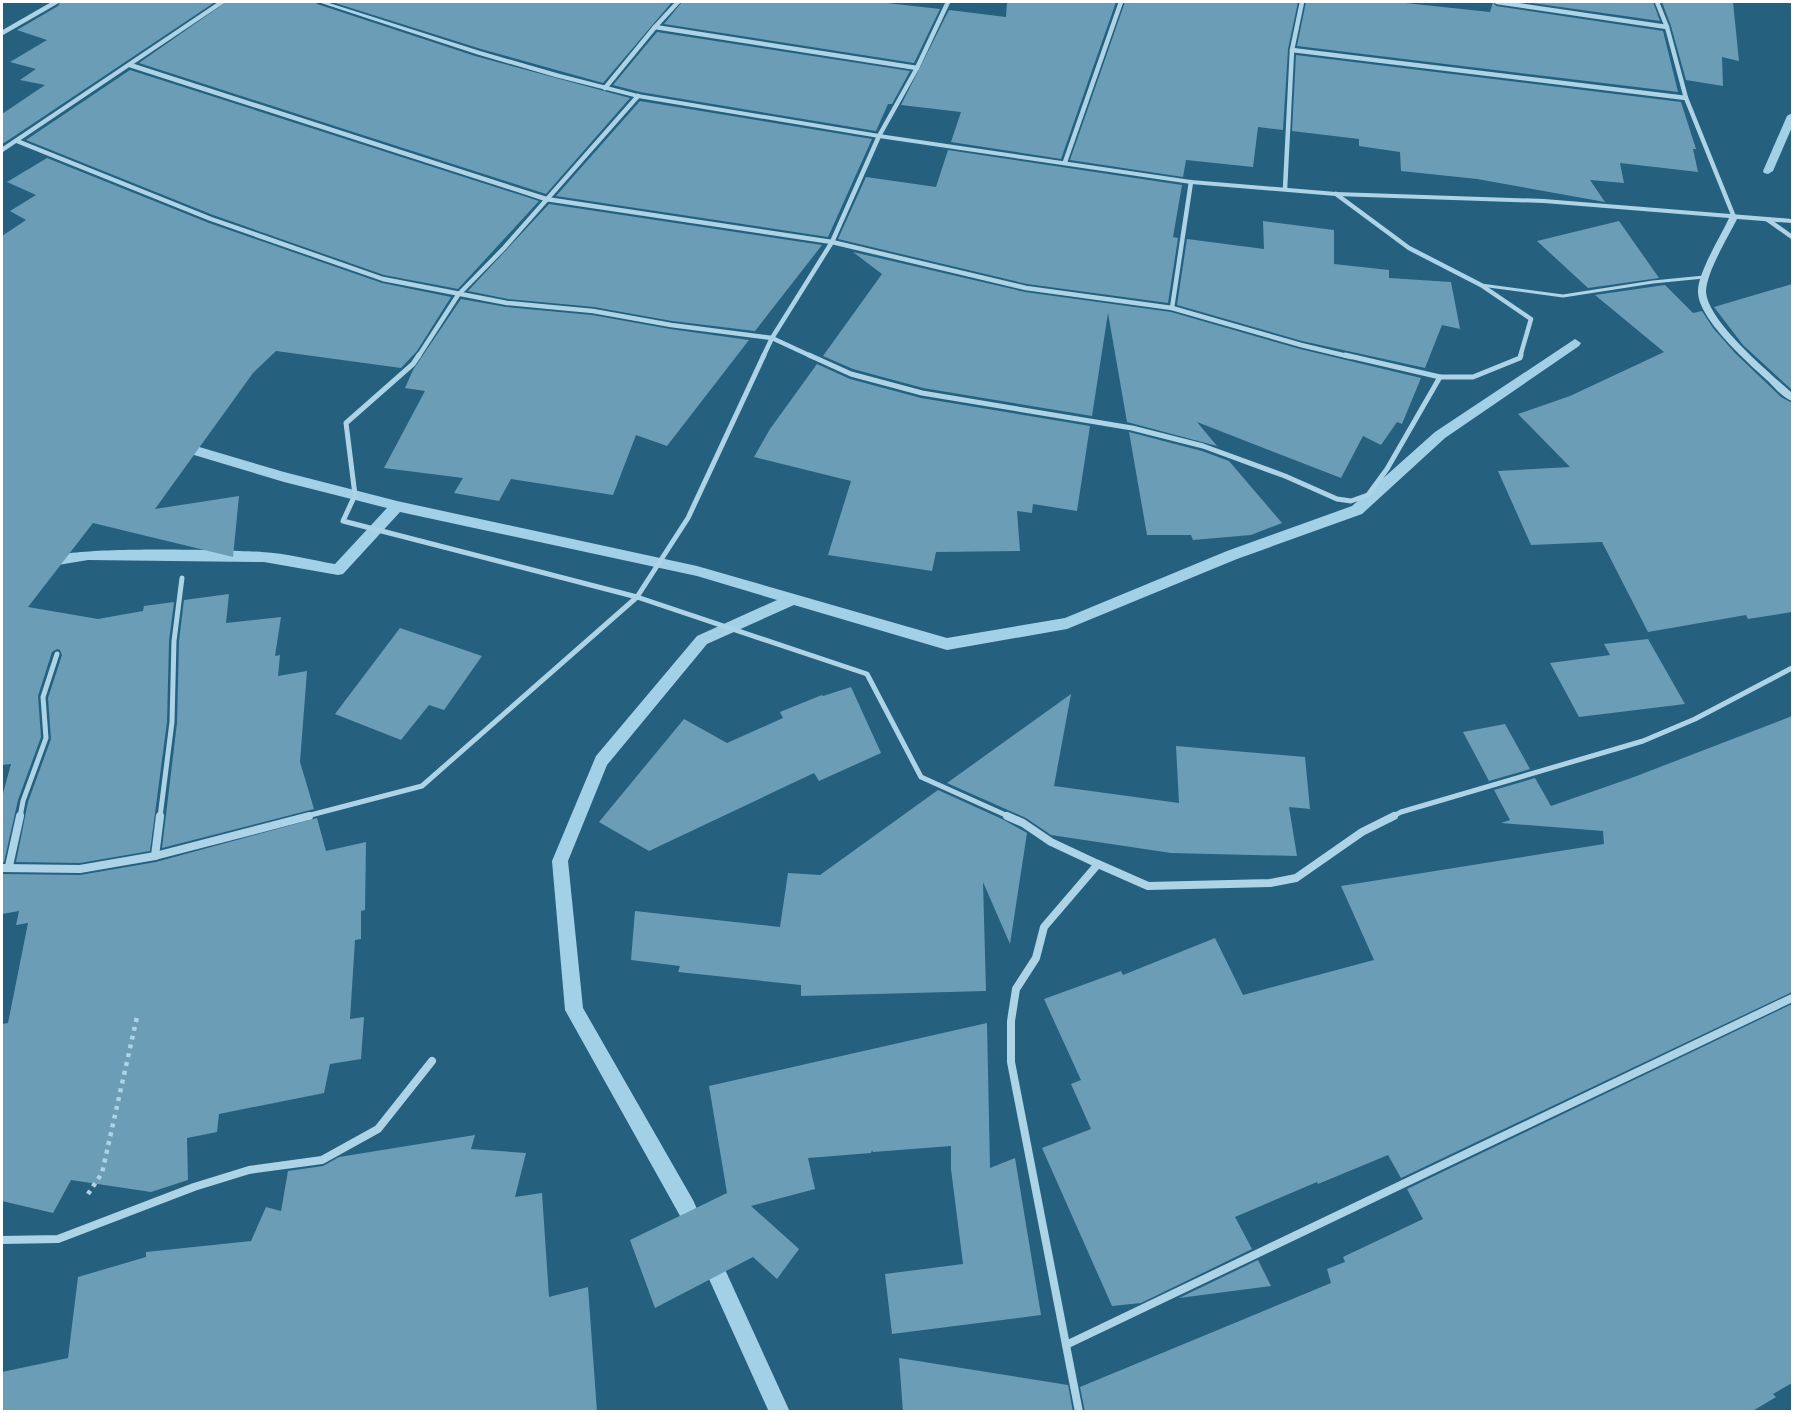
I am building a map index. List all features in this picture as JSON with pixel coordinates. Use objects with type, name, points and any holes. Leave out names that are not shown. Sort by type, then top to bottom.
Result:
[{"type":"street","points":[[2,33],[56,2]]},
{"type":"street","points":[[2,150],[222,2]]},
{"type":"street","points":[[321,2],[412,33],[638,96],[879,136],[1191,182],[1336,194],[1544,201],[1792,221]]},
{"type":"street","points":[[605,88],[678,2]]},
{"type":"street","points":[[57,654],[44,697],[46,738],[23,801],[5,867],[80,869],[155,856],[422,786],[637,597],[688,518],[772,338],[832,242],[879,136],[917,68],[948,2]]},
{"type":"street","points":[[1065,162],[1121,2]]},
{"type":"street","points":[[1285,189],[1292,50],[1302,2]]},
{"type":"street","points":[[1497,2],[1667,27]]},
{"type":"street","points":[[1657,2],[1667,27],[1686,98],[1734,217],[1702,291],[1706,306],[1718,325],[1792,398]]},
{"type":"street","points":[[655,27],[917,68]]},
{"type":"street","points":[[1292,50],[1686,98]]},
{"type":"street","points":[[130,65],[546,199],[832,242],[1026,288],[1172,308],[1301,345],[1440,377],[1473,377],[1520,358],[1531,319],[1481,285],[1408,248],[1336,194]]},
{"type":"street","points":[[638,96],[504,248],[458,295],[413,364],[346,423],[355,495],[343,521],[637,597],[867,674],[921,777],[1023,823],[1051,842],[1148,886],[1270,883],[1296,878],[1362,832],[1401,812],[1643,741],[1695,719],[1792,668]]},
{"type":"street","points":[[17,141],[211,219],[383,279],[507,303],[593,311],[672,325],[772,338],[851,374],[922,393],[1121,426],[1203,446],[1285,476],[1324,495],[1351,501],[1368,495],[1388,469],[1440,377]]},
{"type":"street","points":[[1172,308],[1191,182]]},
{"type":"street","points":[[1768,220],[1792,237]]},
{"type":"street","points":[[155,856],[172,722],[174,641],[182,578]]},
{"type":"street","points":[[1079,1412],[1011,1062],[1011,1021],[1016,989],[1035,958],[1044,927],[1098,864]]},
{"type":"street","points":[[1066,1346],[1792,998]]},
{"type":"street","points":[[2,1240],[58,1239],[194,1187],[249,1170],[322,1160],[378,1129],[432,1061]]},
{"type":"lane","points":[[1481,285],[1563,296],[1653,282],[1707,277]]},
{"type":"path","points":[[58,1239],[102,1173],[137,1017]]},
{"type":"building","points":[[60,2],[215,2],[4,143],[2,142],[2,114],[45,85],[20,80],[36,69],[10,62],[47,40],[17,30],[58,6]]},
{"type":"building","points":[[226,2],[316,2],[475,56],[630,98],[546,194],[139,63]]},
{"type":"building","points":[[332,2],[672,2],[603,83],[481,49]]},
{"type":"building","points":[[682,2],[878,2],[940,9],[914,63],[664,24]]},
{"type":"building","points":[[1007,2],[1116,2],[1061,159],[951,142],[961,112],[901,105],[949,10],[1006,17]]},
{"type":"building","points":[[1125,2],[1298,2],[1288,49],[1283,130],[1258,127],[1253,167],[1186,160],[1183,177],[1070,160]]},
{"type":"building","points":[[1306,2],[1396,2],[1490,12],[1493,2],[1496,6],[1663,31],[1678,92],[1297,46]]},
{"type":"building","points":[[1525,2],[1653,2],[1660,21]]},
{"type":"building","points":[[1662,2],[1733,2],[1739,61],[1722,57],[1723,86],[1686,80]]},
{"type":"building","points":[[657,32],[910,71],[892,104],[888,104],[876,131],[640,92],[613,85]]},
{"type":"building","points":[[1296,55],[1681,102],[1696,149],[1693,149],[1698,172],[1620,163],[1624,183],[1590,180],[1605,202],[1477,179],[1401,171],[1400,152],[1359,146],[1359,139],[1292,131]]},
{"type":"building","points":[[130,70],[539,201],[458,289],[384,275],[213,215],[26,140]]},
{"type":"building","points":[[640,101],[872,139],[828,237],[556,196]]},
{"type":"building","points":[[948,150],[1182,185],[1173,237],[1178,238],[1168,303],[1027,284],[838,239],[866,177],[936,187]]},
{"type":"building","points":[[47,158],[209,223],[382,283],[451,297],[417,351],[401,368],[276,351],[253,373],[155,509],[239,496],[233,557],[93,523],[28,607],[98,619],[143,611],[144,606],[174,602],[169,641],[167,722],[150,851],[80,863],[16,862],[28,802],[51,739],[48,698],[62,655],[57,649],[52,652],[38,696],[41,737],[18,800],[4,862],[2,862],[2,797],[11,764],[2,765],[2,236],[26,220],[10,211],[36,195],[7,182]]},
{"type":"building","points":[[549,204],[822,245],[755,331],[672,321],[594,307],[508,299],[468,291]]},
{"type":"building","points":[[1263,221],[1334,230],[1334,264],[1389,270],[1389,278],[1451,282],[1460,329],[1442,325],[1425,368],[1302,341],[1177,305],[1187,239],[1264,249]]},
{"type":"building","points":[[1619,221],[1659,278],[1588,288],[1537,241]]},
{"type":"building","points":[[853,252],[1025,292],[1171,312],[1300,349],[1421,378],[1402,424],[1397,422],[1381,445],[1363,436],[1341,478],[1197,422],[1217,446],[1127,422],[1108,313],[1092,416],[923,388],[853,369],[823,356],[882,274]]},
{"type":"building","points":[[1792,284],[1792,390],[1743,345],[1714,307]]},
{"type":"building","points":[[1665,285],[1693,313],[1702,311],[1713,328],[1735,353],[1781,397],[1792,403],[1792,612],[1748,619],[1746,615],[1648,632],[1602,542],[1531,545],[1498,471],[1570,467],[1518,414],[1570,396],[1664,352],[1595,295]]},
{"type":"building","points":[[461,299],[506,307],[592,315],[749,340],[667,446],[636,435],[613,495],[511,479],[499,501],[454,493],[463,478],[384,468],[425,391],[405,388],[413,370]]},
{"type":"building","points":[[817,364],[850,379],[921,398],[1090,426],[1077,511],[1033,504],[1032,513],[1017,511],[1020,551],[936,552],[932,571],[828,555],[851,481],[754,457],[770,429]]},
{"type":"building","points":[[1129,432],[1202,451],[1229,461],[1282,523],[1251,535],[1193,540],[1191,535],[1147,535]]},
{"type":"building","points":[[229,594],[226,623],[281,617],[275,656],[280,655],[278,676],[307,671],[300,762],[314,809],[162,848],[177,723],[179,641],[184,600]]},
{"type":"building","points":[[400,628],[482,656],[444,710],[429,705],[401,740],[335,714]]},
{"type":"building","points":[[1648,639],[1685,704],[1579,717],[1550,663],[1610,655],[1604,644]]},
{"type":"building","points":[[851,687],[881,753],[819,781],[814,773],[649,851],[599,822],[684,719],[727,743],[783,718],[780,712],[822,695]]},
{"type":"building","points":[[1071,694],[1054,786],[1179,803],[1176,746],[1305,757],[1310,809],[1289,807],[1297,856],[1171,853],[1051,835],[1026,818],[947,783]]},
{"type":"building","points":[[1792,716],[1792,992],[1401,1178],[1388,1155],[1235,1217],[1252,1249],[1141,1303],[1112,1306],[1042,1148],[1091,1129],[1071,1084],[1081,1080],[1044,999],[1121,971],[1123,975],[1215,938],[1243,995],[1374,960],[1341,886],[1604,844],[1603,831],[1501,823],[1510,820],[1494,790],[1535,778],[1551,806],[1634,777]]},
{"type":"building","points":[[1505,724],[1530,769],[1489,781],[1463,732]]},
{"type":"building","points":[[938,790],[1027,833],[1010,944],[983,882],[986,991],[801,996],[801,985],[678,972],[680,966],[631,960],[635,911],[780,927],[788,873],[820,875]]},
{"type":"building","points":[[317,818],[326,851],[366,842],[365,910],[361,911],[361,939],[355,940],[350,1019],[364,1017],[361,1059],[330,1064],[324,1093],[219,1114],[217,1132],[187,1138],[188,1180],[151,1192],[71,1180],[53,1213],[2,1201],[2,1024],[8,1023],[28,923],[16,925],[19,911],[2,914],[2,874],[80,875],[156,862]]},
{"type":"building","points":[[1792,1004],[1792,1383],[1773,1394],[1776,1397],[1751,1412],[1085,1412],[1080,1387],[1331,1283],[1327,1269],[1345,1262],[1343,1257],[1423,1219],[1407,1189]]},
{"type":"building","points":[[987,1023],[990,1168],[1015,1158],[1041,1315],[892,1334],[885,1274],[963,1264],[951,1169],[951,1146],[873,1152],[872,1150],[871,1153],[808,1158],[815,1189],[751,1206],[799,1249],[777,1279],[753,1257],[655,1308],[630,1240],[727,1193],[709,1086]]},
{"type":"building","points":[[475,1135],[471,1149],[526,1153],[515,1197],[542,1193],[549,1297],[588,1287],[597,1412],[2,1412],[2,1372],[68,1358],[78,1277],[146,1257],[146,1252],[251,1241],[266,1207],[281,1211],[288,1171],[323,1166],[339,1157]]},
{"type":"building","points":[[1258,1260],[1271,1286],[1179,1298]]},
{"type":"building","points":[[899,1358],[1068,1385],[1073,1412],[903,1412]]},
{"type":"waterway","points":[[1768,171],[1792,116]]},
{"type":"waterway","points":[[793,599],[947,644],[1067,623],[1232,555],[1357,510],[1440,435],[1575,343]]},
{"type":"waterway","points":[[179,446],[284,477],[397,506]]},
{"type":"waterway","points":[[46,562],[88,555],[264,557],[338,570],[397,506]]},
{"type":"waterway","points":[[397,506],[697,571],[793,599]]},
{"type":"waterway","points":[[696,1229],[686,1207],[574,1010],[560,861],[601,761],[702,640],[793,599]]},
{"type":"waterway","points":[[710,1259],[780,1412]]}]
